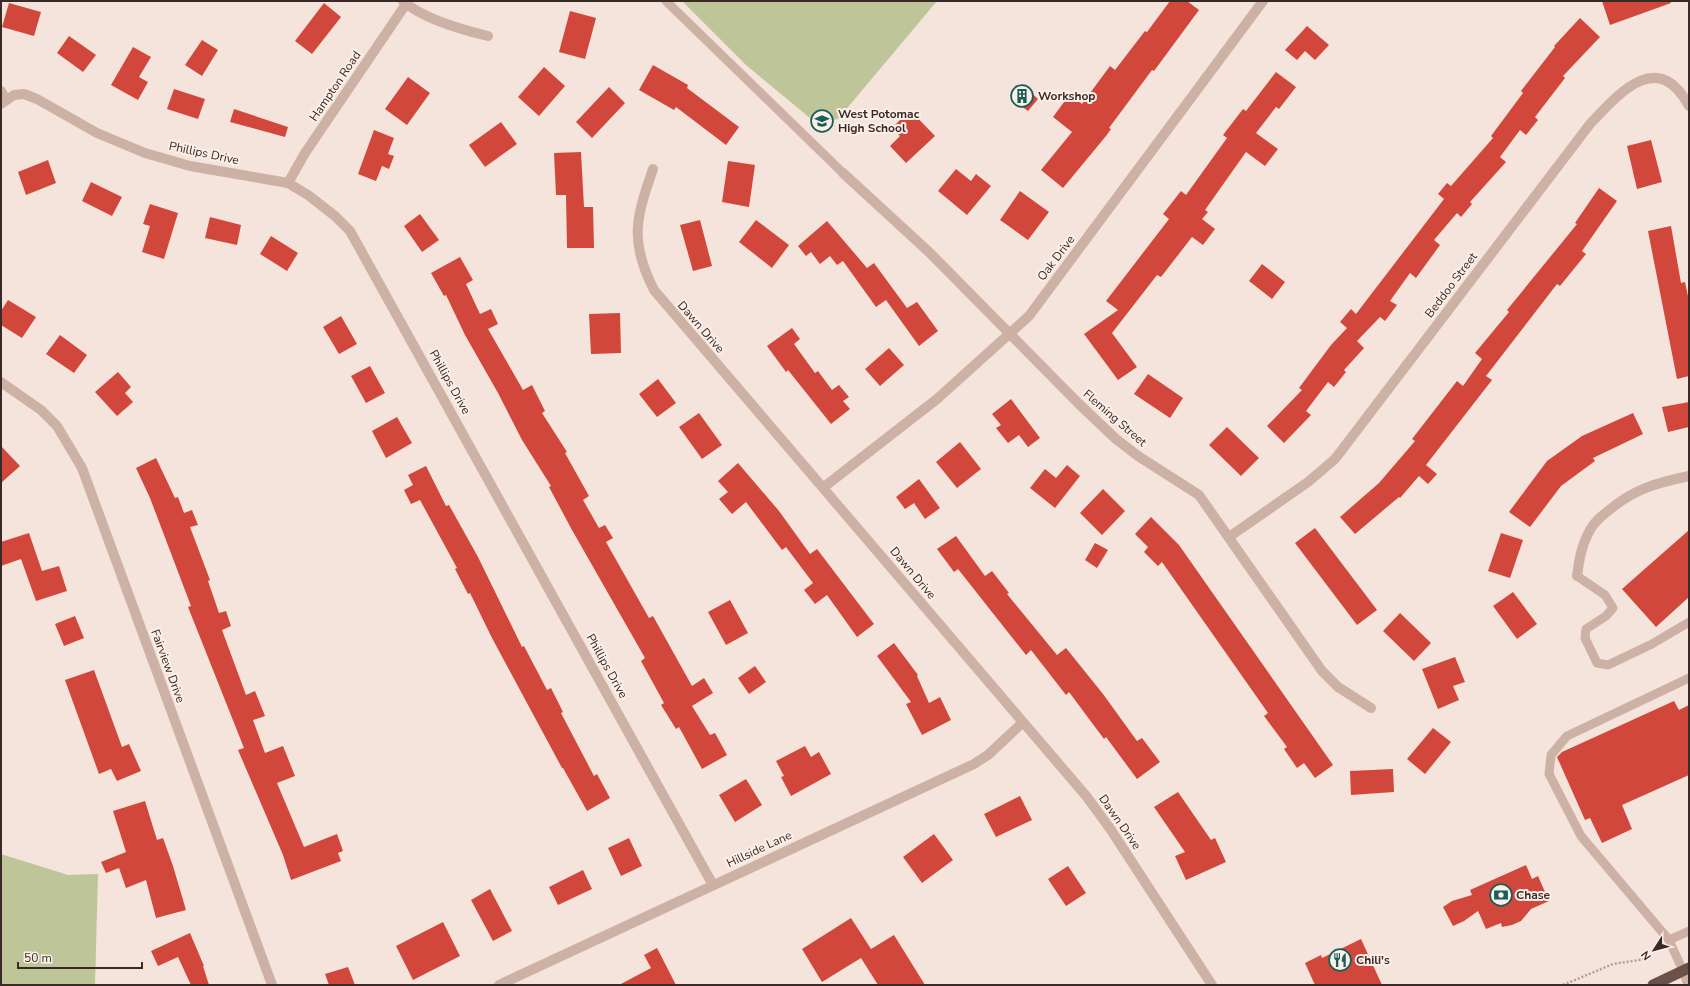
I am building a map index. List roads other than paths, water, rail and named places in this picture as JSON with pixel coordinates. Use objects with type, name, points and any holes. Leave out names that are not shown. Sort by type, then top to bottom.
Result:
[{"type":"highway","points":[[1654,985],[1686,970]]},
{"type":"street","name":"Oak Drive","points":[[824,487],[937,399],[1029,316],[1263,1]]},
{"type":"street","points":[[405,3],[456,28],[488,36]]},
{"type":"street","name":"Hampton Road","points":[[288,183],[305,153],[405,3]]},
{"type":"street","name":"Beddoo Street","points":[[1229,537],[1308,482],[1335,459],[1590,124],[1612,100],[1631,85],[1641,80],[1650,78],[1659,79],[1676,87],[1682,93],[1689,106]]},
{"type":"street","name":"Phillips Drive","points":[[3,99],[14,95],[24,94],[97,133],[145,153],[190,166],[288,183],[308,195],[335,216],[350,231],[360,246],[713,885]]},
{"type":"street","name":"Dawn Drive","points":[[653,168],[639,210],[637,225],[639,252],[644,272],[654,290],[779,438],[824,487],[1086,797],[1111,830],[1212,985]]},
{"type":"street","name":"Fleming Street","points":[[843,174],[930,253],[1079,404],[1116,439],[1138,456],[1199,495],[1322,671],[1338,687],[1372,708]]},
{"type":"street","name":"Fairview Drive","points":[[1,382],[41,410],[57,426],[82,468],[272,985]]},
{"type":"street","points":[[1577,576],[1581,551],[1588,532],[1598,519],[1622,499],[1639,490],[1655,484],[1689,476]]},
{"type":"street","name":"Hillside Lane","points":[[499,985],[974,764],[988,755],[1022,723]]},
{"type":"street","points":[[1686,970],[1689,985]]},
{"type":"lane","points":[[666,1],[843,174]]},
{"type":"lane","points":[[1577,576],[1605,594],[1613,608],[1606,616],[1586,629],[1585,638],[1597,662],[1608,666],[1652,644],[1689,622]]},
{"type":"lane","points":[[1686,970],[1669,940],[1581,836],[1549,774],[1551,755],[1567,736],[1689,678]]},
{"type":"lane","points":[[1669,940],[1689,930]]},
{"type":"place","name":"Workshop","points":[[1022,96]]},
{"type":"place","name":"West Potomac High School","points":[[822,121]]},
{"type":"place","name":"Chase","points":[[1501,895]]},
{"type":"place","name":"Chili's","points":[[1340,960]]}]
